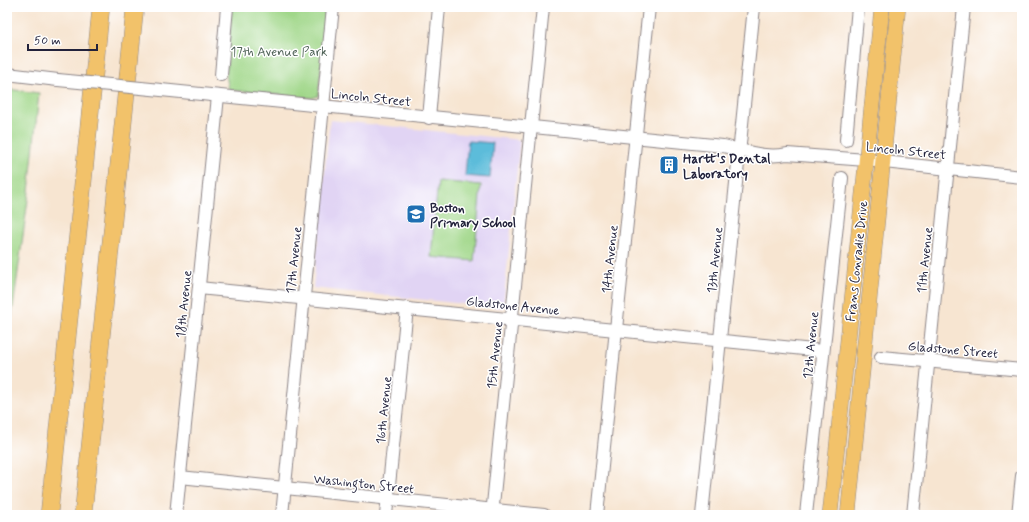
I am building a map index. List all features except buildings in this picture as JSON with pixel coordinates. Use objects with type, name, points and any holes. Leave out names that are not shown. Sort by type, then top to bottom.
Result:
[{"type":"highway","points":[[49,510],[101,7]]},
{"type":"highway","points":[[83,515],[135,7]]},
{"type":"highway","points":[[89,454],[91,474],[90,515]]},
{"type":"main road","name":"Frans Conradie Drive","points":[[830,515],[882,7]]},
{"type":"main road","name":"Frans Conradie Drive","points":[[848,515],[884,162],[898,7]]},
{"type":"street","points":[[221,75],[227,7]]},
{"type":"street","name":"17th Avenue","points":[[282,515],[333,7]]},
{"type":"street","points":[[429,118],[439,7]]},
{"type":"street","name":"15th Avenue","points":[[492,512],[543,7]]},
{"type":"street","name":"14th Avenue","points":[[597,515],[635,138],[638,132],[649,7]]},
{"type":"street","name":"13th Avenue","points":[[702,515],[720,340],[736,148],[754,7]]},
{"type":"street","points":[[846,140],[858,7]]},
{"type":"street","name":"11th Avenue","points":[[913,515],[964,7]]},
{"type":"street","name":"Lincoln Street","points":[[7,74],[736,148],[776,156],[786,154],[866,160],[1022,177]]},
{"type":"street","name":"18th Avenue","points":[[176,515],[218,96]]},
{"type":"street","name":"12th Avenue","points":[[806,515],[842,178]]},
{"type":"street","name":"Gladstone Avenue","points":[[199,288],[512,318],[824,351]]},
{"type":"street","name":"16th Avenue","points":[[386,515],[407,308]]},
{"type":"street","name":"Gladstone Street","points":[[881,357],[928,360],[1022,370]]},
{"type":"street","points":[[1018,515],[1022,476]]},
{"type":"street","name":"Washington Street","points":[[180,477],[388,499],[492,512],[544,515]]},
{"type":"shaded area","name":"Boston Primary School","points":[[330,120],[520,140],[503,308],[313,288]]},
{"type":"green space","name":"17th Avenue Park","points":[[232,7],[328,7],[318,96],[312,98],[229,90],[226,75]]},
{"type":"green space","points":[[7,89],[39,93],[29,192],[7,351]]},
{"type":"green space","points":[[438,181],[481,185],[474,261],[431,257]]},
{"type":"water","points":[[468,141],[493,143],[490,178],[465,176]]},
{"type":"place","name":"Hartt's Dental Laboratory","points":[[669,165]]},
{"type":"place","name":"Boston Primary School","points":[[416,214]]}]
